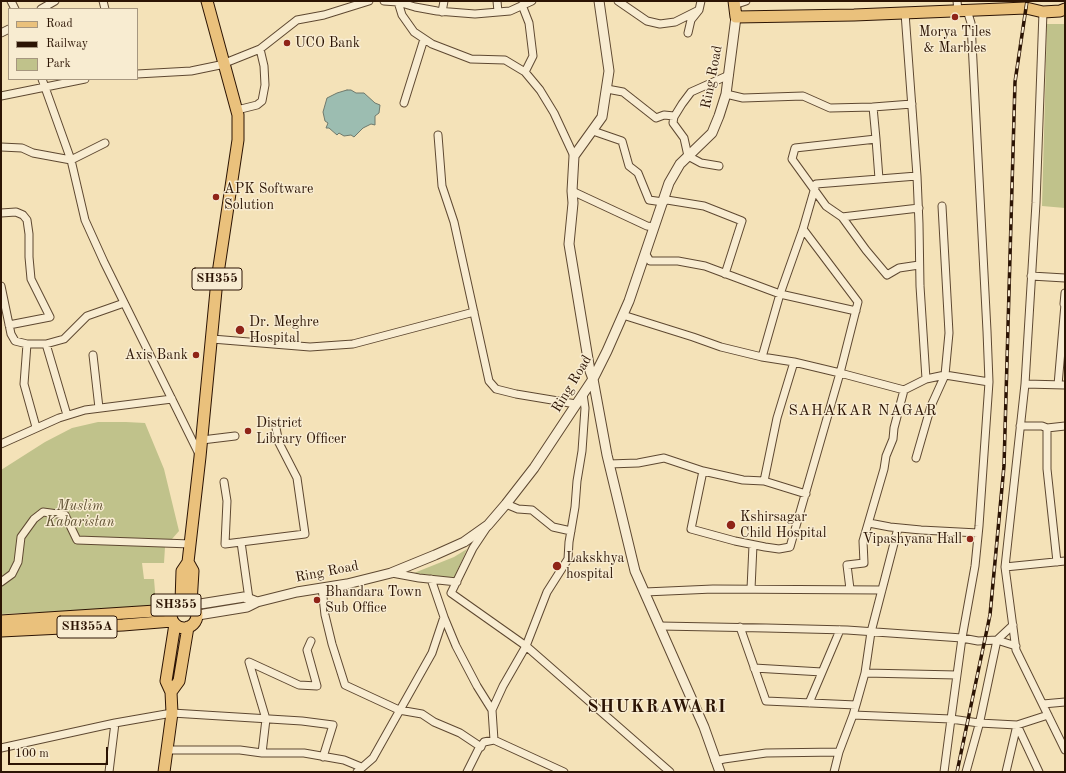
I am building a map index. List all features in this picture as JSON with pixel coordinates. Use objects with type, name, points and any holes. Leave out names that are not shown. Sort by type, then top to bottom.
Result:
[{"type":"main road","name":"SH355","points":[[173,618],[181,627],[188,627],[196,622],[191,606],[193,571],[188,562],[202,440],[217,280],[238,140],[237,110],[207,1]]},
{"type":"main road","points":[[734,3],[736,17],[905,13],[966,7],[1026,8],[1043,12],[1063,11]]},
{"type":"main road","name":"SH355","points":[[188,627],[179,681],[171,692],[166,681],[173,618],[177,604],[191,606]]},
{"type":"main road","name":"SH355A","points":[[1,621],[32,624],[123,625],[173,618]]},
{"type":"main road","name":"SH355A","points":[[1,630],[32,624]]},
{"type":"main road","points":[[164,772],[172,713],[171,692]]},
{"type":"street","points":[[43,8],[55,1]]},
{"type":"street","points":[[138,74],[191,71],[224,64],[260,49],[297,20],[324,16],[369,1]]},
{"type":"street","points":[[384,1],[398,2],[442,12],[475,14],[510,11],[532,1]]},
{"type":"street","points":[[442,12],[444,1]]},
{"type":"street","points":[[497,1],[498,12]]},
{"type":"street","points":[[574,156],[602,117],[609,71],[599,1]]},
{"type":"street","points":[[618,1],[647,21],[660,24],[675,22],[699,10]]},
{"type":"street","points":[[688,33],[691,20],[699,10],[701,1]]},
{"type":"street","points":[[734,3],[746,1]]},
{"type":"street","points":[[398,2],[402,16],[414,32],[432,44],[471,59],[505,60],[525,72],[540,90],[554,113],[574,156],[572,191],[573,203],[569,244],[590,371],[593,379],[609,464],[635,571],[704,727],[720,772]]},
{"type":"street","points":[[522,5],[529,23],[533,56],[525,72]]},
{"type":"street","points":[[944,772],[962,638],[975,566],[989,382],[988,331],[972,31],[966,7]]},
{"type":"street","points":[[1043,12],[1036,203],[1025,384],[1005,567],[1016,650],[1065,750]]},
{"type":"street","points":[[905,13],[919,208],[923,352],[926,380]]},
{"type":"street","name":"Ring Road","points":[[191,606],[244,597],[253,600],[346,584],[391,573],[464,542],[488,525],[534,468],[593,379],[607,351],[623,314],[670,183],[680,164],[712,133],[720,116],[726,94],[736,17]]},
{"type":"street","points":[[404,103],[424,39]]},
{"type":"street","points":[[237,110],[257,105],[262,101],[265,85],[264,66],[260,49]]},
{"type":"street","points":[[719,166],[701,162],[688,156],[684,138],[673,124],[674,117],[691,92],[729,75]]},
{"type":"street","points":[[42,80],[71,160],[85,220],[200,457]]},
{"type":"street","points":[[1,96],[78,80]]},
{"type":"street","points":[[606,89],[623,92],[656,118],[664,115],[674,117]]},
{"type":"street","points":[[726,94],[742,98],[803,96],[830,108],[912,104]]},
{"type":"street","points":[[873,107],[879,179]]},
{"type":"street","points":[[593,130],[622,140],[629,166],[638,173],[649,200],[662,202],[667,200],[704,206],[742,221],[725,274]]},
{"type":"street","points":[[438,134],[442,186],[454,222],[489,381],[496,389],[516,394],[576,404]]},
{"type":"street","points":[[876,139],[796,148],[792,159],[826,206],[842,217],[866,250],[887,275],[899,268],[920,265]]},
{"type":"street","points":[[1,148],[22,148],[34,153],[71,160],[105,142]]},
{"type":"street","points":[[762,357],[780,294],[803,229],[816,184],[917,176]]},
{"type":"street","points":[[572,191],[647,226],[654,226]]},
{"type":"street","points":[[916,458],[931,406],[945,375],[949,333],[942,206]]},
{"type":"street","points":[[842,217],[919,208]]},
{"type":"street","points":[[1,213],[16,212],[23,215],[27,220],[31,279],[50,317],[9,325]]},
{"type":"street","points":[[702,470],[690,529],[753,545],[779,549],[790,547],[840,373],[858,302],[803,229]]},
{"type":"street","points":[[645,253],[650,261],[678,261],[705,266],[780,294],[856,311]]},
{"type":"street","points":[[1031,276],[1065,278]]},
{"type":"street","points":[[1,286],[11,334],[14,341],[27,344],[46,344],[64,339],[87,316],[124,303]]},
{"type":"street","points":[[1025,384],[1062,385],[1065,293]]},
{"type":"street","points":[[212,339],[310,347],[353,344],[474,312]]},
{"type":"street","points":[[623,314],[721,347],[762,357],[794,362],[904,390],[926,380],[945,375],[989,382]]},
{"type":"street","points":[[27,344],[24,384],[36,427]]},
{"type":"street","points":[[46,344],[67,415]]},
{"type":"street","points":[[92,355],[99,408]]},
{"type":"street","points":[[764,481],[778,418],[794,362]]},
{"type":"street","points":[[850,589],[847,565],[864,563],[863,541],[884,469],[886,456],[893,439],[894,428],[904,390]]},
{"type":"street","points":[[492,710],[503,686],[526,646],[547,592],[568,558],[582,451],[585,408],[582,394]]},
{"type":"street","points":[[1,444],[36,427],[85,410],[172,399]]},
{"type":"street","points":[[1020,426],[1042,426],[1047,428],[1065,426]]},
{"type":"street","points":[[224,482],[227,502],[225,544],[304,534],[297,478],[279,443],[276,428]]},
{"type":"street","points":[[1047,428],[1047,469],[1057,562]]},
{"type":"street","points":[[202,440],[235,436]]},
{"type":"street","points":[[609,464],[638,463],[664,458],[702,470],[743,480],[764,481],[806,494]]},
{"type":"street","points":[[506,504],[518,509],[532,510],[553,527],[571,531]]},
{"type":"street","points":[[1,582],[12,574],[18,562],[21,537],[34,519],[44,512],[65,515],[77,540],[190,544]]},
{"type":"street","points":[[869,523],[898,528],[978,533]]},
{"type":"street","points":[[488,525],[473,548],[451,593],[526,646],[670,772]]},
{"type":"street","points":[[834,772],[839,752],[854,716],[865,673],[871,632],[898,528]]},
{"type":"street","points":[[241,542],[253,600]]},
{"type":"street","points":[[751,588],[753,545]]},
{"type":"street","points":[[1005,567],[1065,561]]},
{"type":"street","points":[[391,573],[432,580],[457,582]]},
{"type":"street","points":[[432,580],[444,617],[459,653],[492,710],[494,740]]},
{"type":"street","points":[[322,588],[325,615],[345,685],[399,710],[422,714],[434,722],[460,733],[481,747]]},
{"type":"street","points":[[645,592],[751,588],[783,590],[882,590]]},
{"type":"street","points":[[167,750],[240,750],[262,753],[304,753],[344,760],[359,770],[373,758],[432,653],[444,617]]},
{"type":"street","points":[[966,772],[979,723],[997,640],[1013,624]]},
{"type":"street","points":[[660,626],[840,630],[962,638],[978,641],[997,640],[1016,646]]},
{"type":"street","points":[[740,628],[766,701],[856,705]]},
{"type":"street","points":[[809,703],[840,630]]},
{"type":"street","points":[[262,753],[266,719],[249,662],[299,685],[317,686],[307,650],[311,641]]},
{"type":"street","points":[[754,668],[822,672]]},
{"type":"street","points":[[865,673],[957,675]]},
{"type":"street","points":[[1042,704],[1065,702]]},
{"type":"street","points":[[1,748],[115,723],[172,713],[302,721],[333,725],[323,757]]},
{"type":"street","points":[[854,716],[951,719],[979,723],[1017,725],[1048,714]]},
{"type":"street","points":[[109,772],[115,723]]},
{"type":"street","points":[[1006,772],[1017,725]]},
{"type":"street","points":[[1017,725],[1038,772]]},
{"type":"street","points":[[467,772],[484,742],[494,740],[564,772]]},
{"type":"street","points":[[716,761],[766,753],[839,752]]},
{"type":"green space","points":[[1047,24],[1065,24],[1065,208],[1042,206]]},
{"type":"green space","name":"Muslim Kabaristan","points":[[98,422],[145,423],[164,469],[179,531],[165,547],[164,563],[142,563],[144,579],[154,579],[156,604],[140,608],[1,614],[1,470],[45,442],[72,428]]},
{"type":"green space","points":[[467,549],[454,578],[414,573],[454,557]]},
{"type":"water","points":[[347,90],[351,90],[356,93],[364,93],[375,103],[380,105],[379,113],[375,116],[375,125],[371,124],[363,128],[354,137],[351,135],[344,136],[339,133],[337,135],[329,128],[326,128],[328,123],[325,121],[323,112],[327,98]]},
{"type":"railway","points":[[957,772],[990,615],[1004,466],[1015,82],[1027,1]]},
{"type":"place","name":"Morya Tiles & Marbles","points":[[955,17]]},
{"type":"place","name":"UCO Bank","points":[[287,43]]},
{"type":"place","name":"APK Software Solution","points":[[216,197]]},
{"type":"place","name":"Dr. Meghre Hospital","points":[[240,330]]},
{"type":"place","name":"Axis Bank","points":[[196,355]]},
{"type":"place","name":"District Library Officer","points":[[248,431]]},
{"type":"place","name":"Kshirsagar Child Hospital","points":[[731,525]]},
{"type":"place","name":"Vipashyana Hall","points":[[970,539]]},
{"type":"place","name":"Lakskhya hospital","points":[[557,566]]},
{"type":"place","name":"Bhandara Town Sub Office","points":[[317,600]]},
{"type":"district","name":"SAHAKAR NAGAR","points":[[863,411]]},
{"type":"district","name":"SHUKRAWARI","points":[[657,707]]}]
